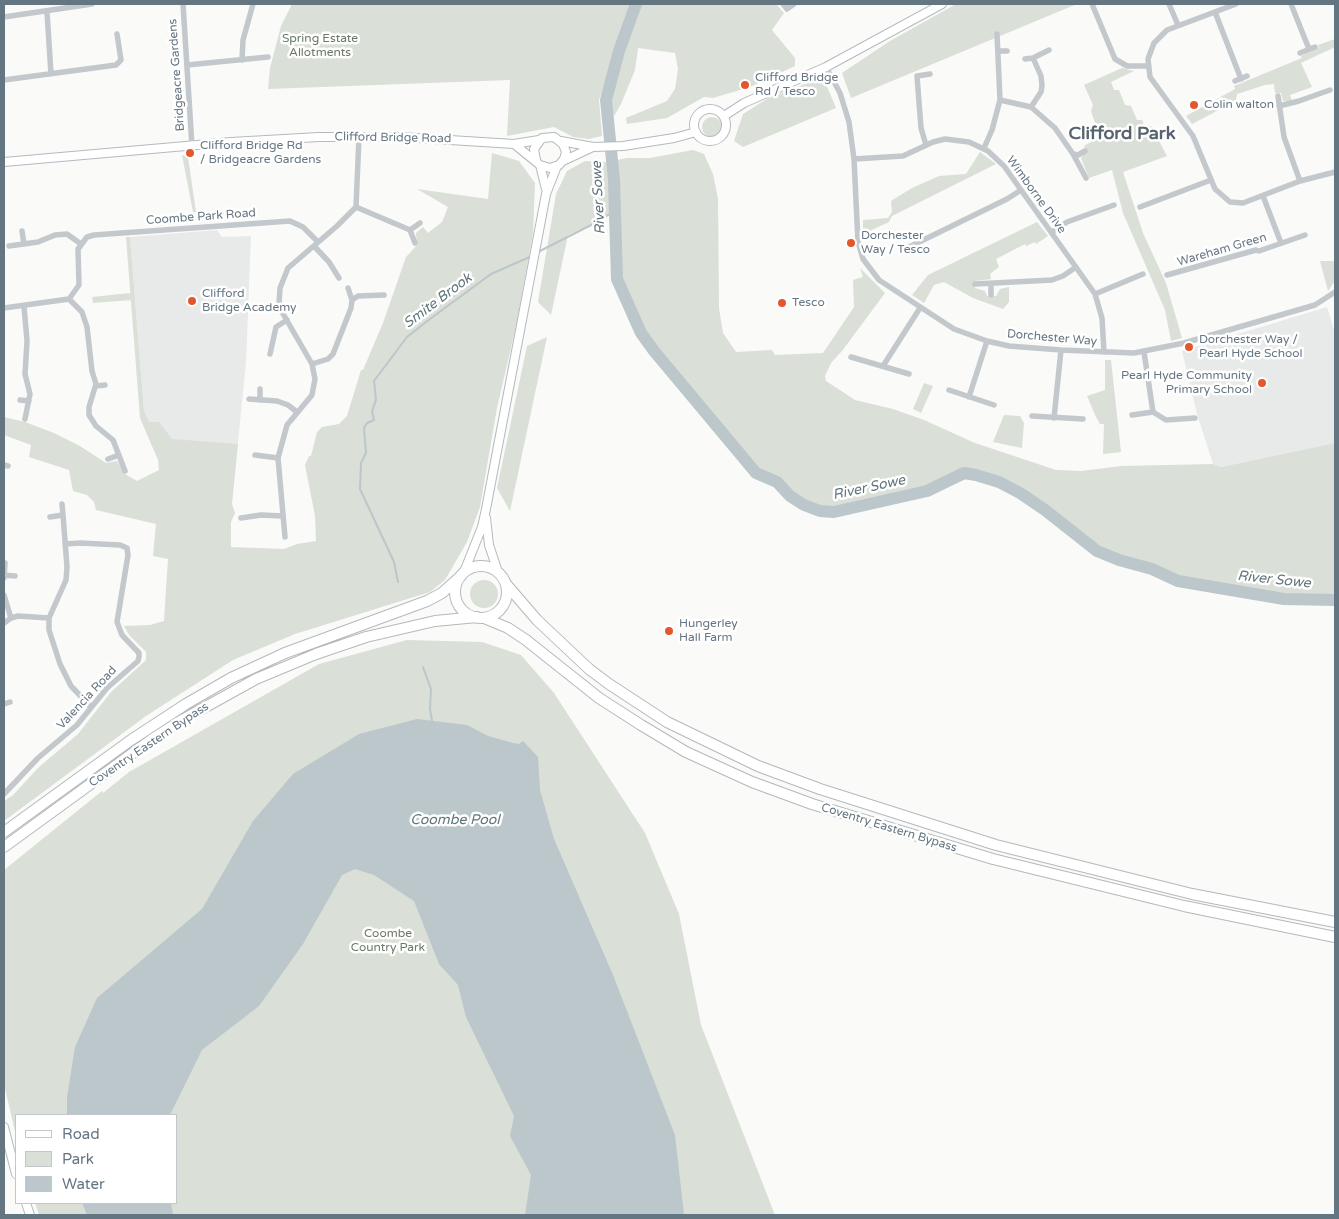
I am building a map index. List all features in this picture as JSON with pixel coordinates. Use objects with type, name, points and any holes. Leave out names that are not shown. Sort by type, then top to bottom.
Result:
[{"type":"highway","points":[[481,566],[498,572],[506,584],[506,596],[502,607],[494,614],[481,617],[465,612],[457,601],[455,588],[462,574],[481,566]]},
{"type":"highway","name":"Coventry Eastern Bypass","points":[[4,832],[131,740],[231,678],[285,653],[426,601],[442,593],[462,574]]},
{"type":"highway","name":"Coventry Eastern Bypass","points":[[506,584],[544,626],[589,669],[609,684],[667,722],[758,766],[838,795],[996,845],[1192,894],[1335,922]]},
{"type":"highway","name":"Coventry Eastern Bypass","points":[[4,847],[151,740],[205,706],[256,679],[316,654],[366,637],[435,620],[481,617],[520,636],[599,698],[686,752],[752,782],[830,809],[993,859],[1184,906],[1335,937]]},
{"type":"main road","points":[[724,116],[744,103],[826,67],[942,4]]},
{"type":"main road","points":[[715,109],[724,116],[726,129],[717,140],[700,138],[696,132],[695,119],[701,112],[715,109]]},
{"type":"main road","points":[[546,194],[544,175],[534,149],[539,140],[551,136],[562,141],[593,148],[623,146],[674,138],[696,132]]},
{"type":"main road","name":"Clifford Bridge Road","points":[[4,162],[282,138],[435,138],[514,144],[539,140]]},
{"type":"main road","points":[[462,574],[486,509],[546,194],[566,152],[562,141]]},
{"type":"main road","points":[[514,144],[547,168],[560,164],[593,148]]},
{"type":"main road","points":[[486,509],[488,538],[498,572]]},
{"type":"main road","points":[[4,1127],[15,1170]]},
{"type":"street","points":[[4,17],[48,12],[66,6],[92,4]]},
{"type":"street","name":"Bridgeacre Gardens","points":[[183,4],[192,146]]},
{"type":"street","points":[[242,60],[243,40],[253,4]]},
{"type":"street","points":[[783,4],[787,9],[794,4]]},
{"type":"street","points":[[1092,4],[1115,60],[1127,66],[1148,66]]},
{"type":"street","points":[[1169,4],[1178,25]]},
{"type":"street","points":[[1236,4],[1178,25],[1163,33],[1154,42],[1148,66],[1153,82],[1193,136],[1211,180],[1219,194],[1230,202],[1243,203],[1300,181],[1335,172]]},
{"type":"street","points":[[1292,4],[1312,48],[1300,53]]},
{"type":"street","points":[[48,12],[51,74]]},
{"type":"street","points":[[1215,12],[1238,80],[1247,76]]},
{"type":"street","points":[[4,80],[119,64],[121,57],[117,34]]},
{"type":"street","points":[[984,148],[992,130],[1000,100],[997,34]]},
{"type":"street","points":[[1025,58],[1033,58],[1049,50]]},
{"type":"street","points":[[998,51],[1007,51]]},
{"type":"street","points":[[187,65],[268,57]]},
{"type":"street","points":[[1031,107],[1039,95],[1042,86],[1033,58]]},
{"type":"street","name":"Dorchester Way","points":[[826,67],[835,81],[845,106],[852,137],[858,242],[863,258],[880,280],[949,326],[987,341],[1031,348],[1144,352],[1184,343],[1316,305],[1335,292]]},
{"type":"street","points":[[916,69],[921,128],[926,145]]},
{"type":"street","points":[[917,76],[930,74]]},
{"type":"street","points":[[1279,106],[1330,90]]},
{"type":"street","points":[[1278,96],[1284,137],[1300,181]]},
{"type":"street","points":[[1000,100],[1031,107],[1055,128],[1073,154],[1086,178]]},
{"type":"street","points":[[285,537],[278,458],[287,425],[314,390],[312,364],[279,304],[282,279],[288,268],[356,207],[359,137]]},
{"type":"street","name":"Wimborne Drive","points":[[854,159],[896,157],[926,145],[952,139],[969,142],[984,148],[1004,166],[1095,294],[1102,318],[1104,352]]},
{"type":"street","points":[[1073,154],[1078,155],[1086,151]]},
{"type":"street","points":[[1140,207],[1211,180]]},
{"type":"street","points":[[907,248],[1007,200],[1021,190]]},
{"type":"street","name":"Wareham Green","points":[[1263,196],[1281,243]]},
{"type":"street","points":[[1052,232],[1068,222],[1114,205]]},
{"type":"street","points":[[356,207],[410,230],[415,243]]},
{"type":"street","name":"Coombe Park Road","points":[[81,244],[94,235],[290,221],[303,227],[340,278]]},
{"type":"street","points":[[410,230],[420,223]]},
{"type":"street","points":[[22,231],[24,244]]},
{"type":"street","points":[[4,308],[69,299],[79,285],[77,255],[81,244],[67,234],[55,235],[38,242],[9,246]]},
{"type":"street","name":"Wareham Green","points":[[1167,275],[1256,250],[1259,251],[1305,235]]},
{"type":"street","points":[[975,284],[1052,280],[1076,267]]},
{"type":"street","points":[[1095,294],[1142,274]]},
{"type":"street","points":[[991,284],[991,295]]},
{"type":"street","points":[[312,364],[328,359],[333,354],[351,308],[352,300],[348,288]]},
{"type":"street","points":[[352,300],[363,296],[384,295]]},
{"type":"street","points":[[69,299],[85,318],[96,386],[89,407],[89,415],[96,426],[114,440],[125,471]]},
{"type":"street","points":[[24,306],[27,341],[24,361],[29,387],[29,401],[24,419]]},
{"type":"street","points":[[883,366],[920,308]]},
{"type":"street","points":[[270,354],[276,327],[287,320]]},
{"type":"street","points":[[969,396],[987,341]]},
{"type":"street","points":[[1054,418],[1061,350]]},
{"type":"street","points":[[1144,352],[1154,412],[1164,420],[1195,418]]},
{"type":"street","points":[[851,357],[909,374]]},
{"type":"street","points":[[96,386],[105,385]]},
{"type":"street","points":[[260,389],[260,400]]},
{"type":"street","points":[[949,390],[994,405]]},
{"type":"street","points":[[249,399],[277,401],[288,405],[297,412]]},
{"type":"street","points":[[20,400],[29,401]]},
{"type":"street","points":[[1132,415],[1154,412]]},
{"type":"street","points":[[1032,416],[1083,419]]},
{"type":"street","points":[[108,459],[120,455]]},
{"type":"street","points":[[256,456],[278,458]]},
{"type":"street","points":[[62,504],[68,567],[66,580],[49,618],[49,630],[60,664],[75,693],[91,707]]},
{"type":"street","points":[[241,518],[261,515],[282,516]]},
{"type":"street","points":[[50,517],[63,516]]},
{"type":"street","name":"Valencia Road","points":[[4,794],[38,758],[71,732],[91,707],[140,657],[139,653],[122,635],[117,622],[127,548],[120,545],[65,544]]},
{"type":"street","points":[[5,563],[4,576],[15,576]]},
{"type":"street","points":[[4,595],[11,618]]},
{"type":"street","points":[[4,623],[18,616],[49,618]]},
{"type":"shaded area","name":"Clifford Bridge Academy","points":[[217,230],[222,237],[251,236],[246,363],[237,452],[159,448],[144,411],[130,237]]},
{"type":"shaded area","name":"Pearl Hyde Community Primary School","points":[[1327,307],[1335,333],[1335,443],[1221,467],[1213,464],[1197,414],[1182,351]]},
{"type":"green space","name":"Spring Estate Allotments","points":[[292,4],[632,4],[599,100],[602,136],[589,139],[573,137],[554,127],[507,136],[510,80],[268,89],[270,68],[281,26]]},
{"type":"green space","points":[[640,4],[776,4],[784,13],[772,30],[795,58],[795,66],[750,87],[713,98],[704,97],[667,118],[627,124],[626,118],[667,101],[675,89],[678,69],[675,53],[638,48],[635,70],[614,116],[610,94],[624,45]]},
{"type":"green space","points":[[956,4],[1077,4],[851,98],[842,73],[890,41]]},
{"type":"green space","points":[[1335,39],[1335,47],[1301,63],[1312,87],[1290,95],[1292,101],[1283,101],[1281,93],[1275,93],[1274,84],[1265,85],[1237,94],[1236,101],[1192,124],[1186,116],[1235,89],[1234,86],[1302,58],[1301,56],[1319,48],[1318,45]]},
{"type":"green space","points":[[1122,68],[1134,71],[1111,82],[1114,90],[1119,90],[1125,105],[1131,106],[1137,120],[1142,120],[1145,128],[1151,126],[1167,156],[1123,172],[1143,233],[1166,283],[1182,338],[1171,341],[1165,310],[1123,213],[1112,170],[1089,178],[1081,158],[1087,151],[1084,146],[1100,137],[1091,111],[1093,105],[1084,85]]},
{"type":"green space","points":[[823,77],[836,108],[743,147],[734,141],[743,114],[770,97]]},
{"type":"green space","points":[[712,117],[719,120],[722,127],[719,134],[712,137],[705,134],[702,127],[705,120]]},
{"type":"green space","points":[[693,150],[704,154],[713,174],[718,199],[719,308],[723,333],[736,352],[772,350],[775,355],[823,353],[854,307],[853,280],[863,277],[860,268],[885,293],[831,363],[825,376],[826,381],[855,400],[893,409],[924,420],[975,443],[1056,470],[1081,471],[1122,466],[1213,464],[1221,467],[1335,443],[1335,604],[1310,605],[1175,586],[1142,570],[1097,555],[1055,522],[1016,496],[986,481],[968,478],[941,490],[837,516],[824,516],[798,507],[774,484],[765,482],[736,456],[635,333],[617,279],[614,211],[601,220],[568,235],[551,315],[538,302],[556,194],[567,171],[585,161],[606,162],[627,158],[650,158]]},
{"type":"green space","points":[[980,152],[996,164],[892,216],[889,222],[863,234],[863,220],[888,218],[892,212],[891,201],[912,188],[939,176],[966,174]]},
{"type":"green space","points":[[492,153],[519,161],[535,183],[533,233],[516,326],[497,408],[480,507],[467,542],[445,580],[430,592],[295,634],[233,660],[146,716],[4,821],[4,801],[13,795],[39,767],[78,734],[111,692],[146,660],[146,652],[129,635],[124,626],[150,625],[164,621],[168,559],[153,556],[156,524],[96,510],[94,502],[87,495],[73,491],[69,470],[29,457],[31,445],[4,435],[4,417],[25,422],[54,433],[80,446],[106,463],[117,461],[125,474],[137,481],[159,470],[158,460],[140,418],[126,237],[130,237],[144,411],[149,422],[159,422],[172,439],[238,444],[232,504],[235,513],[231,522],[231,547],[284,549],[297,544],[316,541],[315,516],[305,465],[309,456],[311,456],[317,432],[322,427],[339,424],[347,416],[361,370],[363,370],[383,323],[406,257],[417,245],[416,233],[423,227],[428,233],[442,222],[448,207],[417,189],[488,199]]},
{"type":"green space","points":[[182,155],[188,157],[196,212],[193,212]]},
{"type":"green space","points":[[1037,222],[1048,236],[1036,244],[1035,242],[1026,246],[1025,244],[996,259],[999,267],[990,274],[991,279],[975,281],[975,288],[985,291],[987,296],[996,296],[1000,289],[1009,287],[1009,302],[1003,309],[973,298],[944,282],[934,285],[924,303],[912,295],[928,275]]},
{"type":"green space","points":[[1320,261],[1335,261],[1335,281],[1328,291]]},
{"type":"green space","points":[[130,293],[131,300],[93,303],[92,297]]},
{"type":"green space","points":[[547,337],[510,511],[497,488],[527,346]]},
{"type":"green space","points":[[1105,360],[1111,360],[1121,452],[1103,454],[1104,424],[1100,424],[1087,396],[1105,390]]},
{"type":"green space","points":[[924,383],[933,386],[921,413],[913,409]]},
{"type":"green space","points":[[1004,415],[1020,416],[1024,423],[1022,448],[993,442]]},
{"type":"green space","points":[[484,580],[494,584],[498,594],[494,604],[484,608],[474,604],[470,594],[474,584]]},
{"type":"green space","name":"Coombe Country Park","points":[[407,640],[482,642],[521,655],[554,693],[645,833],[679,914],[701,1025],[775,1215],[39,1215],[35,1204],[178,1204],[178,1114],[15,1114],[15,1132],[4,1084],[4,870],[102,791],[103,793],[129,772],[319,664]]},
{"type":"water","name":"Coombe Pool","points":[[417,719],[467,725],[488,736],[519,744],[523,741],[538,757],[540,790],[554,839],[613,975],[675,1135],[684,1215],[525,1215],[531,1175],[510,1136],[514,1116],[466,1017],[458,985],[439,964],[414,901],[374,875],[355,869],[342,875],[303,944],[259,1006],[202,1050],[170,1114],[67,1114],[67,1097],[75,1047],[97,998],[202,909],[253,821],[293,774],[359,734]]},
{"type":"water","points":[[82,1204],[171,1204],[173,1215],[87,1215]]},
{"type":"waterway","name":"River Sowe","points":[[636,4],[619,51],[606,100],[614,180],[617,279],[641,333],[756,473],[777,482],[790,496],[804,505],[820,511],[834,512],[927,491],[964,473],[976,475],[999,482],[1020,493],[1097,551],[1119,560],[1152,569],[1178,581],[1284,599],[1335,600]]},
{"type":"waterway","name":"Smite Brook","points":[[538,252],[601,220],[614,211]]},
{"type":"waterway","name":"Smite Brook","points":[[398,582],[394,562],[360,489],[361,463],[366,453],[364,428],[367,423],[374,420],[372,411],[376,400],[374,381],[407,337],[491,274],[532,256]]},
{"type":"waterway","name":"Smite Brook","points":[[423,667],[431,689],[430,709],[432,721]]},
{"type":"place","name":"Clifford Bridge Rd / Tesco","points":[[745,85]]},
{"type":"place","name":"Colin walton","points":[[1194,105]]},
{"type":"place","name":"Clifford Bridge Rd / Bridgeacre Gardens","points":[[190,153]]},
{"type":"place","name":"Dorchester Way / Tesco","points":[[851,243]]},
{"type":"place","name":"Clifford Bridge Academy","points":[[192,301]]},
{"type":"place","name":"Tesco","points":[[782,303]]},
{"type":"place","name":"Dorchester Way / Pearl Hyde School","points":[[1189,347]]},
{"type":"place","name":"Pearl Hyde Community Primary School","points":[[1262,383]]},
{"type":"place","name":"Hungerley Hall Farm","points":[[669,631]]},
{"type":"district","name":"Clifford Park","points":[[1122,134]]}]
